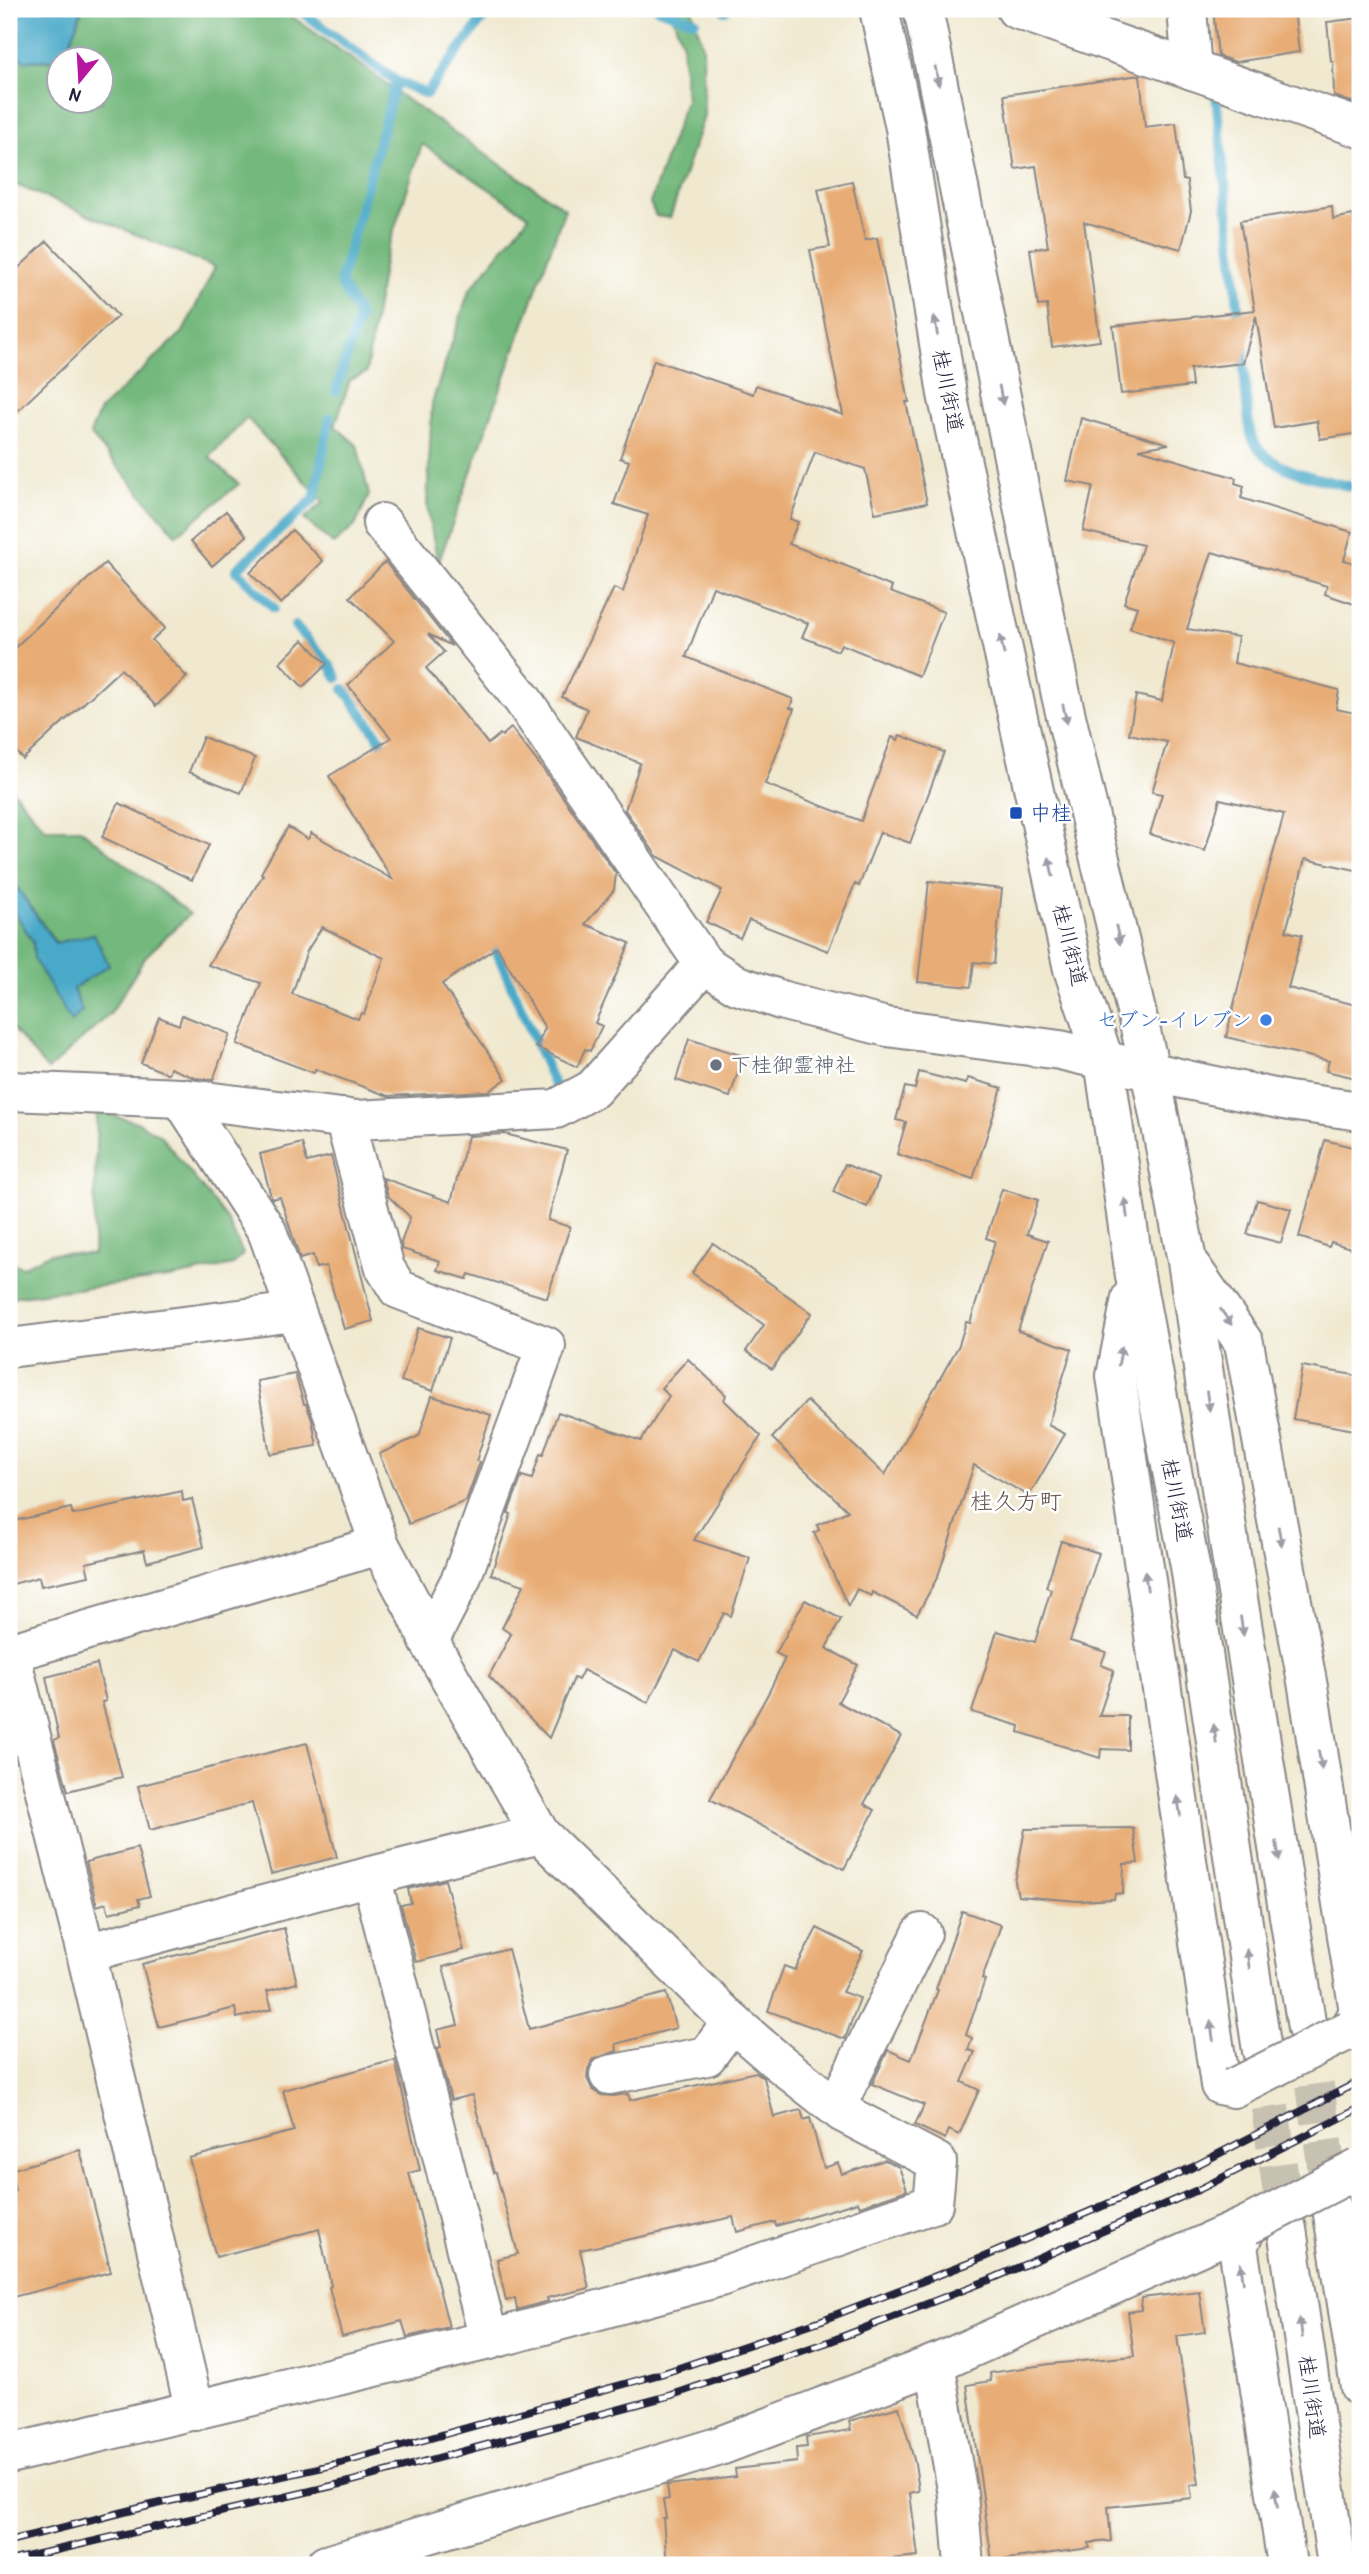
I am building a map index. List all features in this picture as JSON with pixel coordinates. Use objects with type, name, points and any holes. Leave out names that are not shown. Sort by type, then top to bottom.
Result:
[{"type":"street","name":"桂川街道","points":[[879,9],[905,128],[947,394],[1073,968],[1104,1060],[1135,1276],[1190,1566],[1262,2051]]},
{"type":"street","name":"桂川街道","points":[[923,9],[1061,695],[1150,1070],[1187,1261],[1307,2028]]},
{"type":"street","points":[[1016,9],[1360,128]]},
{"type":"street","points":[[1187,9],[1192,70]]},
{"type":"street","points":[[382,523],[523,700],[704,964],[737,985],[784,1001],[887,1027],[1031,1045],[1289,1101],[1360,1111]]},
{"type":"street","points":[[9,1091],[181,1098],[357,1120],[556,1109],[593,1089],[704,964]]},
{"type":"street","points":[[9,2454],[489,2340],[720,2277],[933,2204],[937,2162],[836,2107],[732,2022],[540,1834],[429,1642],[380,1545],[267,1231],[181,1098]]},
{"type":"street","points":[[344,1118],[385,1268],[398,1289],[546,1346],[461,1579],[429,1642]]},
{"type":"street","points":[[1135,1276],[1116,1376],[1220,2085],[1233,2088],[1349,2031],[1359,2012],[1308,1687],[1244,1343],[1187,1261]]},
{"type":"street","points":[[9,1348],[295,1312]]},
{"type":"street","points":[[195,2411],[86,1953],[9,1653],[380,1545]]},
{"type":"street","points":[[86,1953],[370,1876],[540,1834]]},
{"type":"street","points":[[370,1876],[489,2340]]},
{"type":"street","points":[[836,2107],[922,1933]]},
{"type":"street","points":[[609,2075],[707,2056],[732,2022]]},
{"type":"street","points":[[328,2565],[717,2447],[935,2364],[1248,2225],[1360,2168]]},
{"type":"street","points":[[1332,2208],[1360,2387]]},
{"type":"street","points":[[1248,2225],[1238,2246],[1287,2565]]},
{"type":"street","name":"桂川街道","points":[[1287,2229],[1337,2565]]},
{"type":"street","points":[[935,2364],[958,2496],[964,2565]]},
{"type":"green space","points":[[81,9],[281,9],[565,209],[438,564],[427,507],[432,403],[469,291],[529,216],[422,144],[384,261],[366,373],[350,380],[335,426],[357,445],[369,495],[355,526],[333,544],[304,519],[324,502],[247,418],[209,457],[239,484],[176,535],[90,434],[100,410],[183,332],[215,267],[9,182],[9,48],[24,61],[46,61],[46,116],[116,116],[116,46],[69,46]]},
{"type":"green space","points":[[670,9],[692,9],[703,47],[704,116],[670,218],[656,216],[650,203],[686,100],[682,42]]},
{"type":"green space","points":[[9,786],[45,829],[80,829],[190,914],[146,956],[111,1013],[48,1070],[9,1025],[9,903],[33,942],[34,959],[73,989],[56,943],[9,876]]},
{"type":"green space","points":[[97,1111],[137,1122],[161,1136],[227,1219],[243,1254],[233,1265],[169,1278],[9,1297],[9,1262],[22,1267],[51,1253],[93,1254]]},
{"type":"water","points":[[9,9],[82,9],[69,46],[46,46],[46,60],[24,61],[9,48]]},
{"type":"water","points":[[9,876],[55,943],[94,934],[109,965],[73,989],[82,1011],[71,1022],[34,959],[33,942],[9,903]]},
{"type":"building","points":[[1213,9],[1294,9],[1299,52],[1236,62],[1218,56]]},
{"type":"building","points":[[1360,18],[1360,105],[1334,96],[1333,61],[1327,22]]},
{"type":"building","points":[[1140,75],[1145,127],[1176,123],[1183,180],[1187,181],[1191,211],[1181,249],[1084,222],[1100,341],[1052,347],[1047,305],[1038,306],[1030,249],[1048,247],[1036,166],[1015,169],[1004,95]]},
{"type":"building","points":[[852,181],[865,240],[877,238],[927,503],[875,513],[865,469],[815,452],[790,519],[798,522],[789,544],[859,571],[858,573],[892,587],[890,592],[944,612],[919,676],[841,644],[838,651],[802,637],[808,623],[713,587],[686,657],[793,699],[790,708],[794,709],[765,784],[861,821],[892,737],[898,740],[900,735],[944,752],[910,843],[880,832],[859,886],[855,884],[828,951],[749,920],[740,938],[706,922],[722,890],[657,856],[625,810],[640,763],[576,737],[587,709],[562,697],[614,588],[623,592],[648,515],[614,504],[629,461],[620,458],[654,360],[753,394],[756,385],[843,415],[810,250],[830,247],[818,189]]},
{"type":"building","points":[[1332,206],[1333,219],[1353,215],[1360,259],[1360,433],[1320,439],[1317,421],[1274,428],[1256,316],[1243,363],[1190,369],[1192,386],[1121,394],[1113,326],[1255,310],[1240,221]]},
{"type":"building","points":[[47,241],[118,316],[9,419],[9,277]]},
{"type":"building","points":[[1081,418],[1169,444],[1139,449],[1236,478],[1235,483],[1244,486],[1241,498],[1352,532],[1344,560],[1360,565],[1360,606],[1325,594],[1327,586],[1212,552],[1187,629],[1238,637],[1234,663],[1339,690],[1336,709],[1360,714],[1360,871],[1305,859],[1286,931],[1302,935],[1288,988],[1360,1006],[1360,1079],[1326,1071],[1329,1061],[1226,1037],[1284,814],[1220,799],[1205,851],[1150,834],[1162,794],[1152,792],[1167,742],[1129,734],[1136,695],[1162,701],[1174,643],[1130,628],[1137,607],[1124,603],[1143,545],[1083,531],[1093,486],[1067,481]]},
{"type":"building","points":[[226,511],[247,536],[212,566],[191,541]]},
{"type":"building","points":[[292,530],[323,561],[281,604],[250,573]]},
{"type":"building","points":[[385,562],[452,646],[428,634],[444,652],[426,668],[488,744],[511,728],[546,773],[616,874],[614,890],[585,924],[630,943],[595,1023],[602,1026],[590,1051],[585,1049],[577,1067],[536,1047],[545,1028],[497,947],[442,984],[506,1079],[489,1091],[388,1096],[315,1069],[314,1073],[237,1044],[261,983],[208,965],[263,875],[261,873],[288,827],[308,839],[311,833],[392,879],[329,776],[391,738],[348,685],[394,641],[350,597]],"holes":[[[322,927],[384,958],[364,1014],[361,1013],[358,1019],[292,994],[307,951]]]},
{"type":"building","points":[[105,563],[165,628],[152,640],[187,677],[156,706],[121,669],[23,759],[9,744],[9,653]]},
{"type":"building","points":[[303,640],[327,664],[303,687],[280,663]]},
{"type":"building","points":[[203,737],[255,758],[241,793],[189,772]]},
{"type":"building","points":[[119,803],[209,845],[192,880],[102,837]]},
{"type":"building","points":[[929,881],[1002,889],[994,964],[974,962],[971,987],[918,982]]},
{"type":"building","points":[[182,1015],[230,1034],[213,1080],[195,1078],[170,1068],[168,1074],[141,1063],[159,1017],[179,1025]]},
{"type":"building","points":[[689,1039],[743,1056],[730,1097],[676,1080]]},
{"type":"building","points":[[919,1072],[966,1084],[968,1078],[1002,1088],[973,1179],[897,1154],[906,1122],[896,1120],[905,1087],[915,1089]]},
{"type":"building","points":[[505,1134],[567,1150],[548,1220],[570,1227],[547,1298],[469,1274],[467,1279],[437,1270],[440,1261],[402,1249],[401,1243],[410,1217],[388,1196],[383,1178],[451,1202],[468,1136]]},
{"type":"building","points":[[1325,1140],[1360,1149],[1360,1251],[1331,1242],[1329,1247],[1299,1237]]},
{"type":"building","points":[[302,1143],[307,1162],[331,1156],[373,1321],[344,1329],[326,1266],[316,1268],[313,1255],[300,1259],[280,1197],[271,1197],[260,1154]]},
{"type":"building","points":[[845,1164],[879,1179],[867,1207],[833,1192]]},
{"type":"building","points":[[1002,1189],[1038,1200],[1027,1234],[1048,1241],[1018,1331],[1072,1349],[1048,1425],[1065,1434],[1029,1496],[974,1465],[938,1576],[917,1615],[872,1592],[871,1596],[857,1589],[848,1606],[814,1533],[819,1530],[817,1525],[848,1511],[772,1438],[807,1401],[885,1475],[959,1345],[966,1322],[970,1323],[995,1241],[986,1238]]},
{"type":"building","points":[[1257,1200],[1291,1209],[1281,1243],[1247,1234]]},
{"type":"building","points":[[713,1243],[812,1313],[772,1369],[746,1351],[764,1325],[692,1273]]},
{"type":"building","points":[[418,1328],[450,1338],[433,1391],[401,1381]]},
{"type":"building","points":[[688,1359],[726,1395],[724,1400],[761,1436],[694,1540],[750,1558],[731,1616],[724,1613],[699,1662],[675,1650],[648,1703],[583,1670],[578,1680],[574,1678],[549,1738],[489,1676],[511,1634],[502,1628],[524,1585],[491,1574],[511,1514],[508,1513],[522,1476],[532,1479],[558,1412],[641,1441],[669,1396],[661,1388]]},
{"type":"building","points":[[1302,1366],[1360,1376],[1360,1431],[1293,1419]]},
{"type":"building","points":[[295,1374],[312,1420],[317,1446],[270,1454],[257,1381]]},
{"type":"building","points":[[432,1396],[491,1415],[476,1461],[480,1462],[466,1501],[409,1524],[379,1454],[419,1436]]},
{"type":"building","points":[[182,1491],[183,1501],[192,1499],[204,1547],[147,1562],[144,1550],[86,1563],[89,1576],[41,1586],[39,1577],[9,1585],[9,1522],[71,1508],[73,1515]]},
{"type":"building","points":[[1061,1541],[1099,1553],[1070,1641],[1106,1652],[1101,1665],[1114,1670],[1099,1716],[1128,1716],[1128,1750],[1101,1749],[1100,1758],[1019,1732],[1020,1726],[972,1712],[997,1631],[1035,1642],[1051,1589],[1046,1587]]},
{"type":"building","points":[[805,1600],[841,1619],[826,1648],[858,1665],[838,1702],[901,1736],[864,1804],[875,1810],[844,1869],[710,1799],[770,1690],[785,1658],[776,1653]]},
{"type":"building","points":[[97,1664],[106,1701],[102,1702],[122,1777],[68,1791],[54,1740],[59,1738],[46,1677]]},
{"type":"building","points":[[307,1743],[337,1857],[271,1874],[252,1803],[150,1830],[138,1786]]},
{"type":"building","points":[[1133,1828],[1138,1863],[1124,1864],[1123,1893],[1115,1894],[1114,1899],[1078,1901],[1018,1896],[1015,1882],[1025,1829]]},
{"type":"building","points":[[137,1848],[150,1896],[138,1899],[140,1905],[109,1913],[106,1903],[97,1906],[86,1862]]},
{"type":"building","points":[[445,1880],[464,1950],[416,1962],[401,1905],[411,1903],[408,1889]]},
{"type":"building","points":[[962,1911],[1001,1925],[966,2035],[972,2038],[968,2050],[975,2052],[962,2082],[979,2090],[959,2135],[949,2130],[945,2139],[915,2125],[924,2105],[872,2084],[888,2050],[911,2060],[938,1990],[936,1989]]},
{"type":"building","points":[[284,1928],[297,1983],[267,1991],[272,2009],[237,2018],[235,2008],[159,2027],[142,1964]]},
{"type":"building","points":[[817,1928],[863,1951],[842,1992],[860,1998],[845,2039],[768,2011],[784,1966],[795,1970]]},
{"type":"building","points":[[508,1949],[529,2029],[666,1993],[676,2028],[616,2044],[617,2051],[594,2059],[588,2069],[587,2078],[592,2089],[601,2095],[628,2094],[630,2100],[756,2072],[764,2078],[774,2117],[801,2110],[804,2120],[810,2118],[824,2168],[838,2163],[842,2174],[885,2160],[899,2167],[907,2190],[860,2206],[858,2202],[776,2226],[775,2222],[737,2232],[733,2217],[580,2250],[589,2288],[547,2298],[548,2301],[517,2310],[515,2298],[506,2301],[497,2259],[518,2254],[496,2173],[472,2095],[451,2100],[437,2048],[441,2047],[437,2030],[458,2025],[443,1967]]},
{"type":"building","points":[[395,2060],[420,2170],[409,2173],[449,2327],[407,2337],[402,2321],[342,2337],[329,2287],[331,2286],[319,2229],[216,2257],[189,2158],[294,2131],[283,2090]]},
{"type":"building","points":[[80,2150],[111,2272],[9,2298],[9,2192],[15,2190],[10,2170]]},
{"type":"building","points":[[1199,2291],[1205,2332],[1177,2336],[1199,2484],[1190,2485],[1192,2498],[1108,2507],[1111,2541],[1089,2543],[1090,2548],[992,2561],[967,2385],[991,2381],[990,2373],[1134,2356],[1128,2312],[1141,2310],[1142,2298]]},
{"type":"building","points":[[899,2407],[915,2463],[919,2491],[910,2493],[918,2556],[862,2562],[863,2565],[667,2565],[663,2500],[669,2499],[667,2485],[736,2477],[735,2469],[797,2462],[796,2448],[807,2447],[806,2437],[851,2430],[849,2421]]},
{"type":"waterway","points":[[298,9],[396,81],[340,282],[359,316],[336,391]]},
{"type":"waterway","points":[[396,81],[426,94],[490,9]]},
{"type":"waterway","points":[[658,9],[695,21]]},
{"type":"waterway","points":[[1215,87],[1240,325]]},
{"type":"waterway","points":[[1243,348],[1249,424],[1253,440],[1262,452],[1273,461],[1301,474],[1360,489]]},
{"type":"waterway","points":[[274,608],[236,570],[314,499],[330,418]]},
{"type":"waterway","points":[[295,626],[332,668],[337,678]]},
{"type":"waterway","points":[[344,689],[378,736],[387,754]]},
{"type":"waterway","points":[[490,936],[555,1087]]},
{"type":"tunnel","points":[[1307,2028],[1332,2208]]},
{"type":"tunnel","points":[[1262,2051],[1287,2229]]},
{"type":"railway","points":[[9,2541],[152,2505],[341,2463],[664,2373],[822,2320],[977,2260],[1191,2168],[1360,2081]]},
{"type":"railway","points":[[9,2561],[345,2483],[672,2395],[831,2341],[989,2280],[1200,2189],[1360,2108]]},
{"type":"place","name":"中桂","points":[[1016,813]]},
{"type":"place","name":"セブン-イレブン","points":[[1266,1020]]},
{"type":"place","name":"下桂御霊神社","points":[[716,1065]]},
{"type":"district","name":"桂久方町","points":[[1016,1501]]}]
